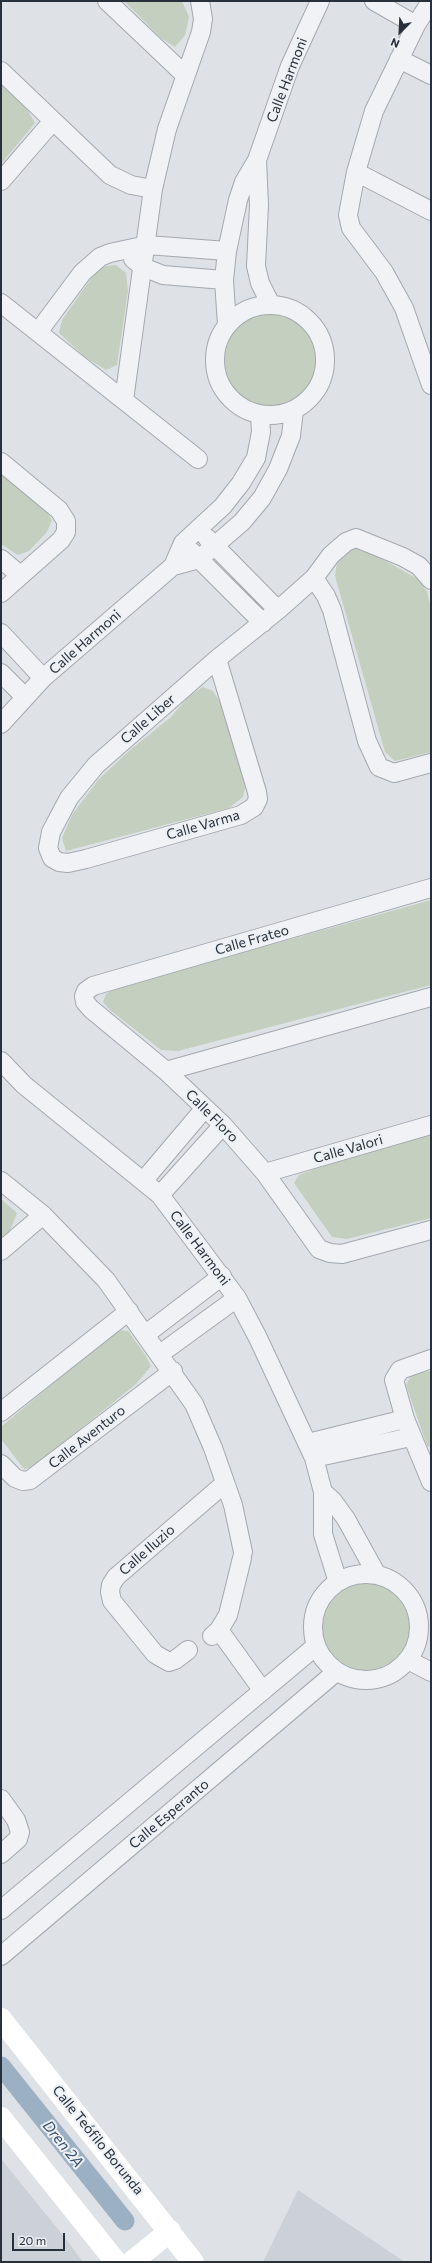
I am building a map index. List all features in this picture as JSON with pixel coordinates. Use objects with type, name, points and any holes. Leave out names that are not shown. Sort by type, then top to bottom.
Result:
[{"type":"main road","name":"Calle Teófilo Borunda","points":[[1,2019],[193,2262]]},
{"type":"main road","points":[[1,2118],[116,2262]]},
{"type":"main road","points":[[132,2262],[170,2231]]},
{"type":"street","points":[[107,1],[186,75]]},
{"type":"street","points":[[124,400],[147,245],[153,189],[167,129],[186,75],[203,19],[200,1]]},
{"type":"street","name":"Calle Harmoni","points":[[227,325],[224,280],[227,251],[233,221],[244,182],[257,160],[290,66],[320,1]]},
{"type":"street","points":[[374,1],[416,25]]},
{"type":"street","points":[[431,1],[416,25],[374,112],[356,172],[348,215],[351,228],[384,272],[404,308],[431,385]]},
{"type":"street","points":[[399,59],[431,75]]},
{"type":"street","points":[[1,71],[52,122],[110,175],[131,185],[153,189]]},
{"type":"street","points":[[1,181],[52,122]]},
{"type":"street","name":"Calle Harmoni","points":[[257,160],[259,205],[256,266],[260,283],[270,304]]},
{"type":"street","points":[[356,172],[431,211]]},
{"type":"street","points":[[38,332],[82,273],[100,257],[110,253],[123,252],[147,245],[227,251]]},
{"type":"street","points":[[123,252],[143,267],[163,275],[224,280]]},
{"type":"street","points":[[1,303],[198,459]]},
{"type":"street","points":[[270,304],[283,306],[305,317],[320,335],[326,361],[320,384],[304,404],[294,410],[282,414],[260,414],[235,403],[220,383],[216,372],[216,347],[227,325],[246,310],[270,304]]},
{"type":"street","name":"Calle Harmoni","points":[[1,724],[43,678],[173,566],[199,559],[242,522],[262,498],[278,469],[291,436],[294,410]]},
{"type":"street","name":"Calle Harmoni","points":[[173,566],[183,543],[224,506],[241,483],[256,458],[261,432],[260,414]]},
{"type":"street","points":[[1,462],[47,499],[66,521],[66,532],[61,540],[1,593]]},
{"type":"street","points":[[199,530],[216,545],[278,610]]},
{"type":"street","name":"Calle Liber","points":[[51,832],[69,798],[96,765],[217,659],[263,623],[314,578],[339,548],[356,538],[403,557],[419,566],[431,580]]},
{"type":"street","points":[[183,543],[263,623]]},
{"type":"street","points":[[1,559],[20,575]]},
{"type":"street","points":[[314,578],[326,596],[332,610],[368,741],[378,767],[385,771],[394,773],[431,763]]},
{"type":"street","points":[[1,633],[43,678]]},
{"type":"street","name":"Calle Varma","points":[[51,832],[48,848],[52,858],[59,862],[68,863],[241,815],[254,807],[258,799],[257,792],[217,659]]},
{"type":"street","points":[[1,673],[25,697]]},
{"type":"street","name":"Calle Frateo","points":[[85,1002],[84,996],[86,991],[93,986],[431,888]]},
{"type":"street","points":[[166,1071],[431,997]]},
{"type":"street","name":"Calle Floro","points":[[85,1002],[166,1071],[223,1125],[265,1173],[319,1249],[330,1253],[342,1254],[431,1230]]},
{"type":"street","name":"Calle Harmoni","points":[[1,1061],[24,1085],[144,1180],[160,1195],[237,1298],[258,1338],[311,1451],[323,1492],[323,1534],[338,1582]]},
{"type":"street","points":[[144,1180],[205,1108]]},
{"type":"street","points":[[160,1195],[223,1125]]},
{"type":"street","name":"Calle Valori","points":[[265,1173],[431,1125]]},
{"type":"street","points":[[1,1181],[43,1215],[106,1280],[173,1371],[194,1404],[213,1448],[224,1484],[233,1505],[243,1555],[231,1606],[215,1633],[263,1691]]},
{"type":"street","points":[[1,1251],[43,1215]]},
{"type":"street","points":[[146,1334],[222,1276]]},
{"type":"street","points":[[160,1354],[237,1298]]},
{"type":"street","points":[[1,1412],[129,1311]]},
{"type":"street","points":[[429,1471],[405,1419],[394,1380],[400,1370],[431,1359]]},
{"type":"street","name":"Calle Aventuro","points":[[1,1464],[15,1478],[23,1481],[30,1480],[173,1371]]},
{"type":"street","points":[[311,1451],[405,1419]]},
{"type":"street","points":[[311,1451],[412,1437]]},
{"type":"street","name":"Calle Iluzio","points":[[188,1650],[175,1660],[169,1662],[154,1654],[112,1601],[110,1592],[111,1585],[116,1577],[224,1484]]},
{"type":"street","name":"Calle Harmoni","points":[[323,1492],[333,1501],[346,1519],[377,1575]]},
{"type":"street","points":[[357,1574],[377,1575],[396,1584],[410,1598],[425,1640],[408,1660],[393,1673],[374,1680],[355,1679],[336,1672],[324,1660],[316,1646],[313,1632],[313,1617],[318,1603],[326,1591],[338,1582],[357,1574]]},
{"type":"street","points":[[1,1910],[316,1646]]},
{"type":"street","points":[[408,1660],[431,1672]]},
{"type":"street","name":"Calle Esperanto","points":[[1,1956],[336,1672]]},
{"type":"street","points":[[1,1854],[18,1839],[20,1832],[19,1825],[3,1805]]},
{"type":"shaded area","points":[[1,2159],[66,2239],[83,2262],[1,2262]]},
{"type":"shaded area","points":[[298,2190],[405,2262],[263,2262]]},
{"type":"green space","points":[[124,1],[182,1],[189,17],[185,35],[175,47],[161,38]]},
{"type":"green space","points":[[1,84],[27,109],[35,123],[1,164]]},
{"type":"green space","points":[[116,265],[126,273],[128,291],[117,365],[106,370],[85,357],[59,333],[62,320],[99,267]]},
{"type":"green space","points":[[272,313],[290,316],[305,327],[316,342],[319,360],[316,378],[305,393],[290,404],[272,407],[254,404],[239,393],[228,378],[225,360],[228,342],[239,327],[254,316]]},
{"type":"green space","points":[[1,473],[45,508],[52,520],[47,532],[29,551],[18,555],[1,544]]},
{"type":"green space","points":[[350,549],[364,549],[418,579],[427,592],[431,608],[431,752],[395,761],[385,752],[335,576],[337,563]]},
{"type":"green space","points":[[203,687],[213,691],[224,708],[245,787],[243,797],[229,808],[66,851],[62,838],[72,815],[98,780],[129,751],[171,717],[189,696]]},
{"type":"green space","points":[[431,900],[431,985],[178,1051],[161,1050],[110,1010],[103,1002],[106,994],[116,988]]},
{"type":"green space","points":[[431,1134],[431,1218],[347,1239],[332,1237],[294,1183],[299,1175],[325,1165]]},
{"type":"green space","points":[[1,1199],[17,1213],[10,1231],[1,1238]]},
{"type":"green space","points":[[117,1330],[128,1331],[146,1356],[151,1366],[136,1384],[33,1467],[24,1469],[1,1439],[2,1426]]},
{"type":"green space","points":[[431,1371],[431,1447],[427,1446],[406,1385],[412,1374]]},
{"type":"green space","points":[[367,1582],[384,1585],[399,1595],[409,1610],[412,1627],[409,1644],[399,1659],[384,1669],[367,1672],[350,1669],[335,1659],[325,1644],[322,1627],[325,1610],[335,1595],[350,1585]]},
{"type":"waterway","name":"Dren 2A","points":[[1,2066],[125,2221]]}]
